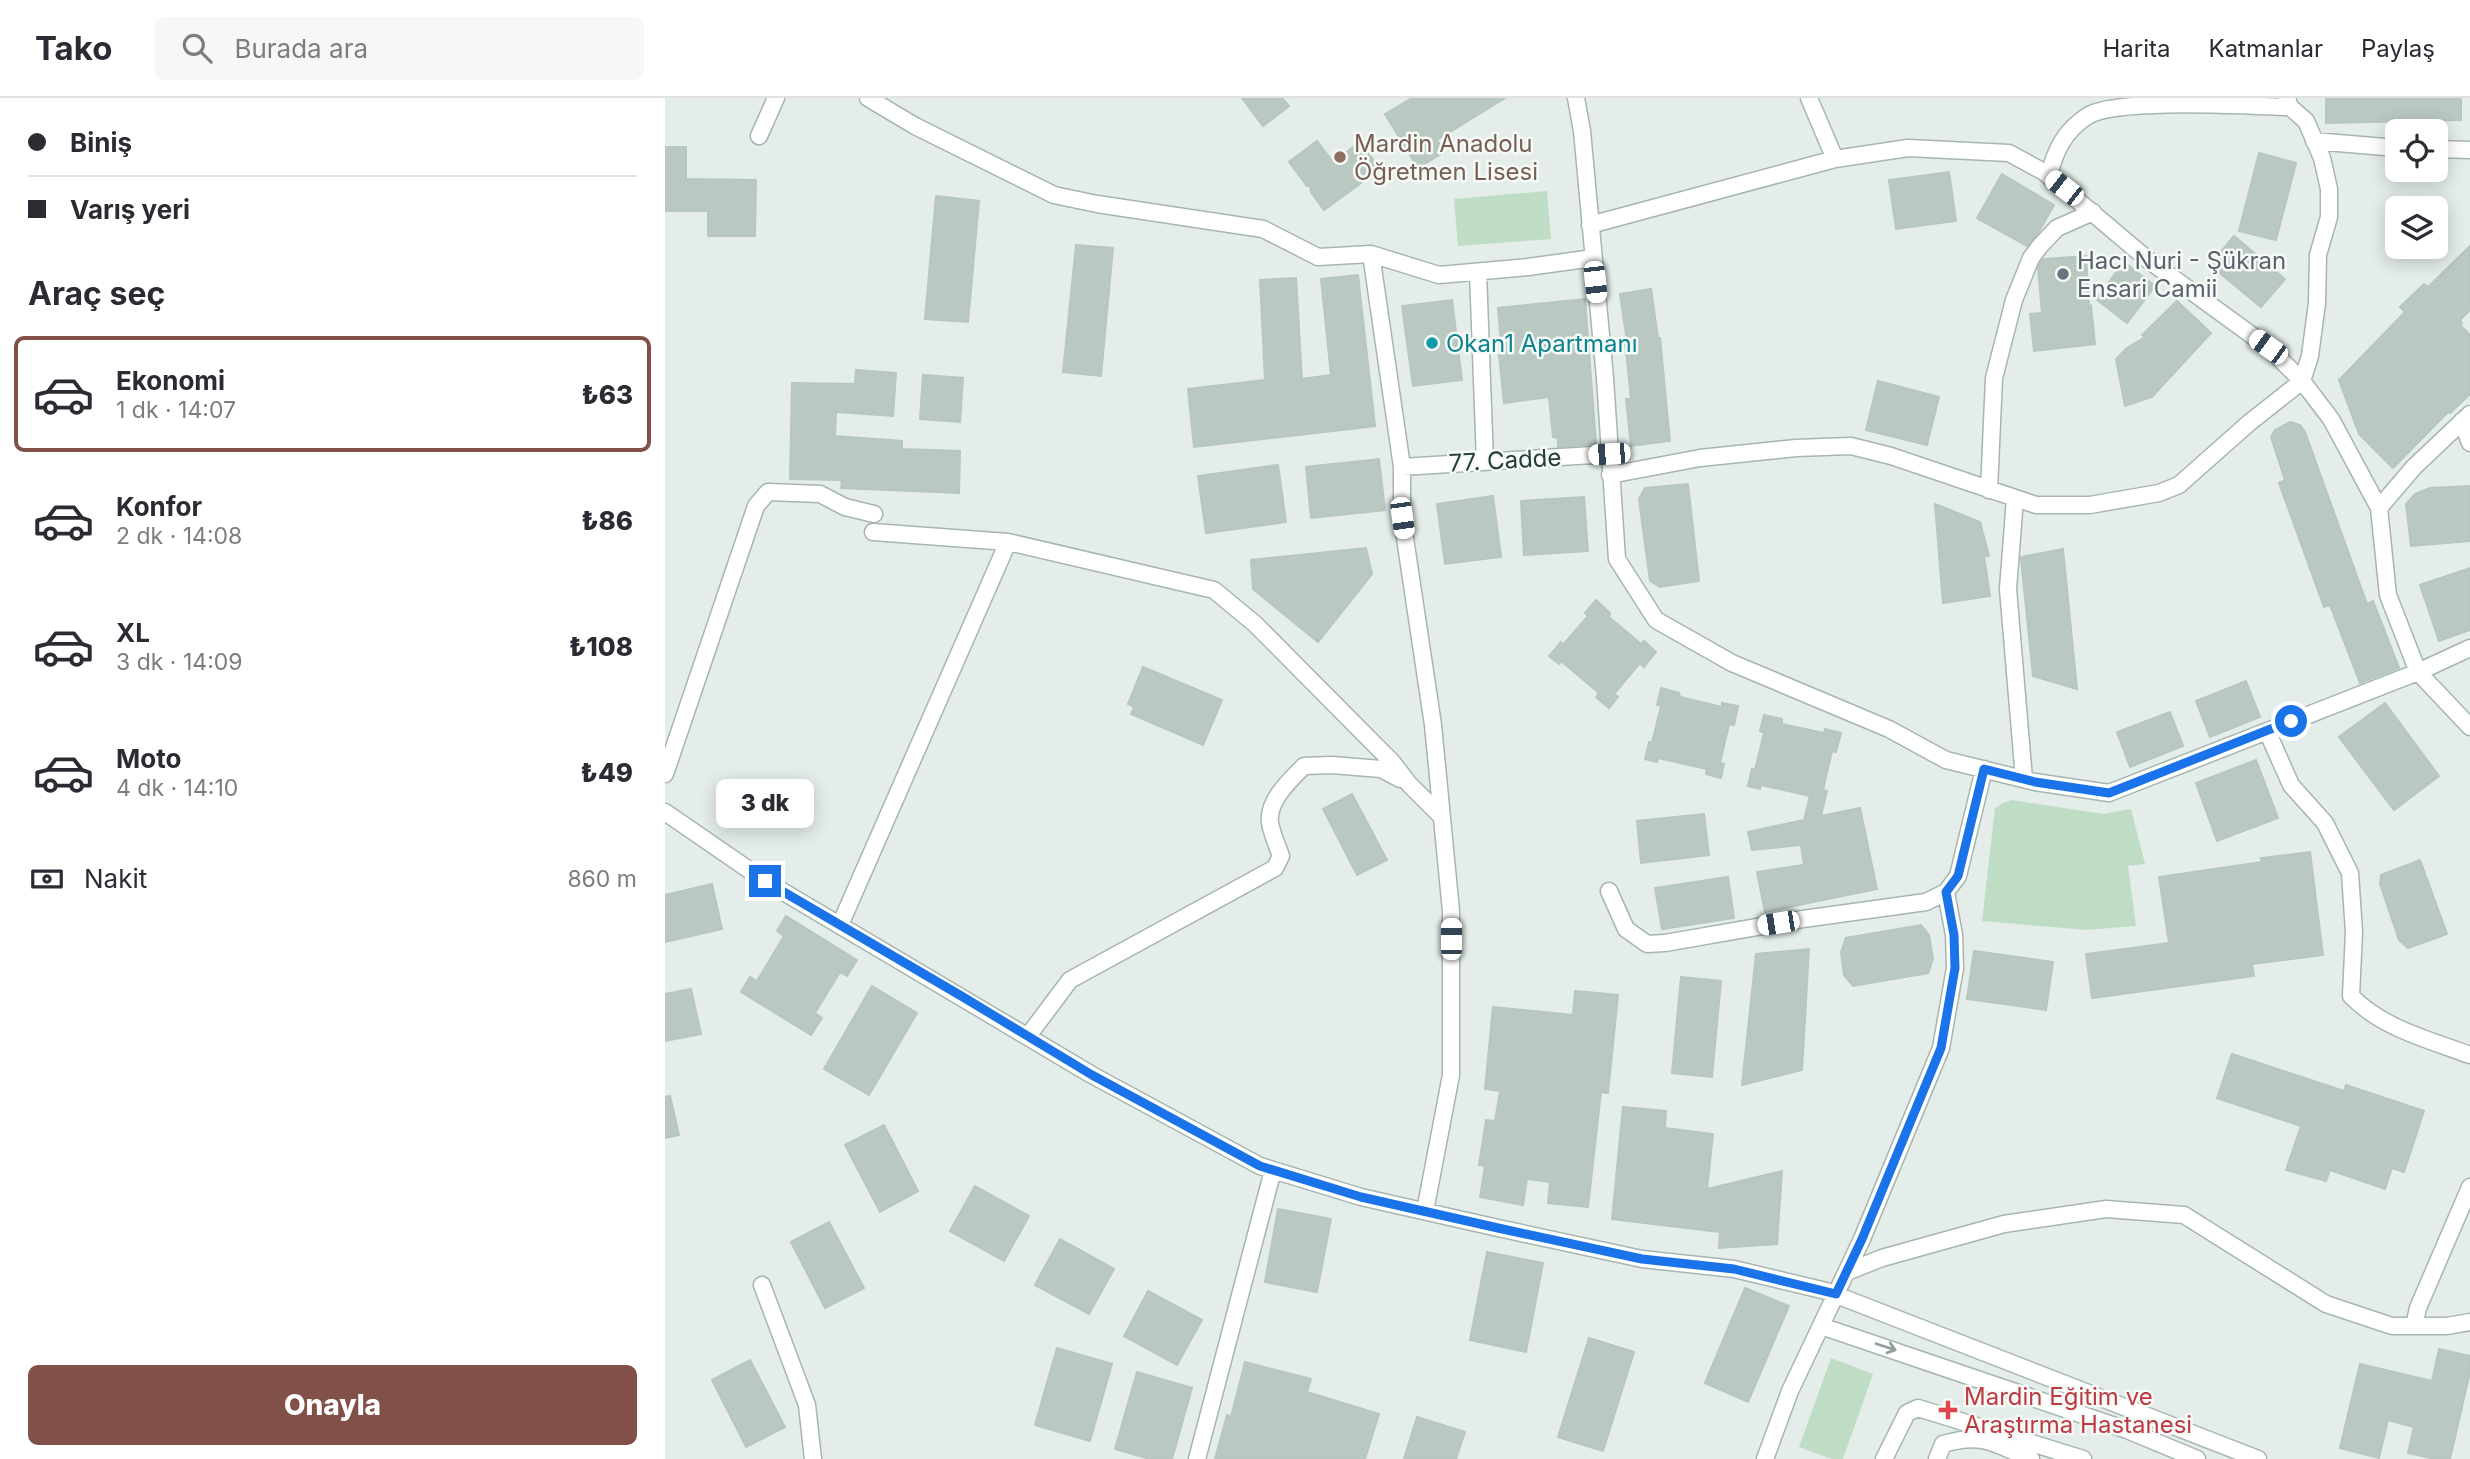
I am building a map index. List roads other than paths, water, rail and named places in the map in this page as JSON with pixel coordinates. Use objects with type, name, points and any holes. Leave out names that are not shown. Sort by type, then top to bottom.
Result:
[{"type":"street","points":[[759,136],[776,98]]},
{"type":"street","points":[[868,98],[915,125],[1054,195],[1263,229],[1318,257],[1371,254],[1439,275],[1593,258]]},
{"type":"street","points":[[1576,98],[1582,131],[1605,377],[1617,559],[1656,620],[1732,663],[1889,729],[1946,760],[2024,779],[2109,793],[2418,672],[2470,648]]},
{"type":"street","points":[[1809,98],[1835,159]]},
{"type":"street","points":[[1610,475],[1700,458],[1796,448],[1851,446],[1891,456],[2036,505],[2090,505],[2159,493],[2179,485],[2249,423],[2302,381],[2312,343],[2317,303],[2318,255],[2329,218],[2329,189],[2315,141],[2306,121],[2289,103],[2131,104],[2090,114],[2069,131],[2055,151],[2049,176]]},
{"type":"street","points":[[2315,141],[2385,147]]},
{"type":"street","points":[[1590,225],[1835,159],[1908,148],[2009,153],[2049,176],[2147,259],[2268,347],[2302,381],[2331,419],[2379,508],[2388,595],[2418,672],[2470,727]]},
{"type":"street","points":[[2448,149],[2470,150]]},
{"type":"street","points":[[1989,489],[1994,378],[2014,300],[2031,258],[2040,246],[2057,228],[2093,212]]},
{"type":"street","points":[[1371,254],[1402,467],[1402,518],[1433,725],[1451,911],[1451,1075],[1425,1211]]},
{"type":"street","points":[[1478,272],[1485,461]]},
{"type":"street","points":[[2379,508],[2414,467],[2466,418]]},
{"type":"street","points":[[2466,418],[2470,443]]},
{"type":"street","name":"77. Cadde","points":[[1402,467],[1609,454]]},
{"type":"street","points":[[665,774],[756,506],[768,492],[820,494],[845,507],[874,514]]},
{"type":"street","points":[[2015,498],[2008,589],[2024,779]]},
{"type":"street","points":[[873,532],[1008,542],[1214,590],[1255,624],[1442,817]]},
{"type":"street","points":[[840,925],[1008,542]]},
{"type":"street","points":[[2267,731],[2291,785],[2325,823],[2350,873],[2354,932],[2351,996],[2364,1010],[2401,1030],[2470,1055]]},
{"type":"street","points":[[1028,1036],[1070,980],[1275,868],[1281,856],[1270,821],[1273,804],[1287,783],[1304,766],[1381,769],[1409,783]]},
{"type":"street","points":[[1609,891],[1626,929],[1647,944],[1926,902],[1946,892],[1958,876],[1984,769]]},
{"type":"street","points":[[665,812],[765,881],[1092,1075],[1260,1166],[1361,1197],[1642,1259],[1734,1269],[1836,1294],[2258,1459]]},
{"type":"street","points":[[1765,1459],[1790,1391],[1847,1272],[1941,1048],[1955,968],[1954,935],[1946,892]]},
{"type":"street","points":[[1197,1459],[1273,1170]]},
{"type":"street","points":[[2414,1326],[2418,1308],[2470,1187]]},
{"type":"street","points":[[1847,1272],[1882,1258],[2004,1224],[2106,1209],[2184,1215],[2326,1304],[2392,1326],[2447,1326],[2470,1322]]},
{"type":"street","points":[[762,1285],[807,1405],[813,1459]]},
{"type":"street","points":[[1821,1326],[2127,1430],[2180,1456],[2197,1459]]},
{"type":"street","points":[[1884,1459],[1907,1413],[1917,1408],[2078,1458]]},
{"type":"street","points":[[2180,1456],[2188,1433]]},
{"type":"street","points":[[1937,1459],[1943,1444],[1958,1439],[1980,1438],[2031,1459]]},
{"type":"place","name":"Mardin Anadolu Öğretmen Lisesi","points":[[1340,157]]},
{"type":"place","name":"Hacı Nuri - Şükran Ensari Camii","points":[[2063,274]]},
{"type":"place","name":"Okan1 Apartmanı","points":[[1432,343]]},
{"type":"place","name":"Mardin Eğitim ve Araştırma Hastanesi","points":[[1948,1410]]}]
